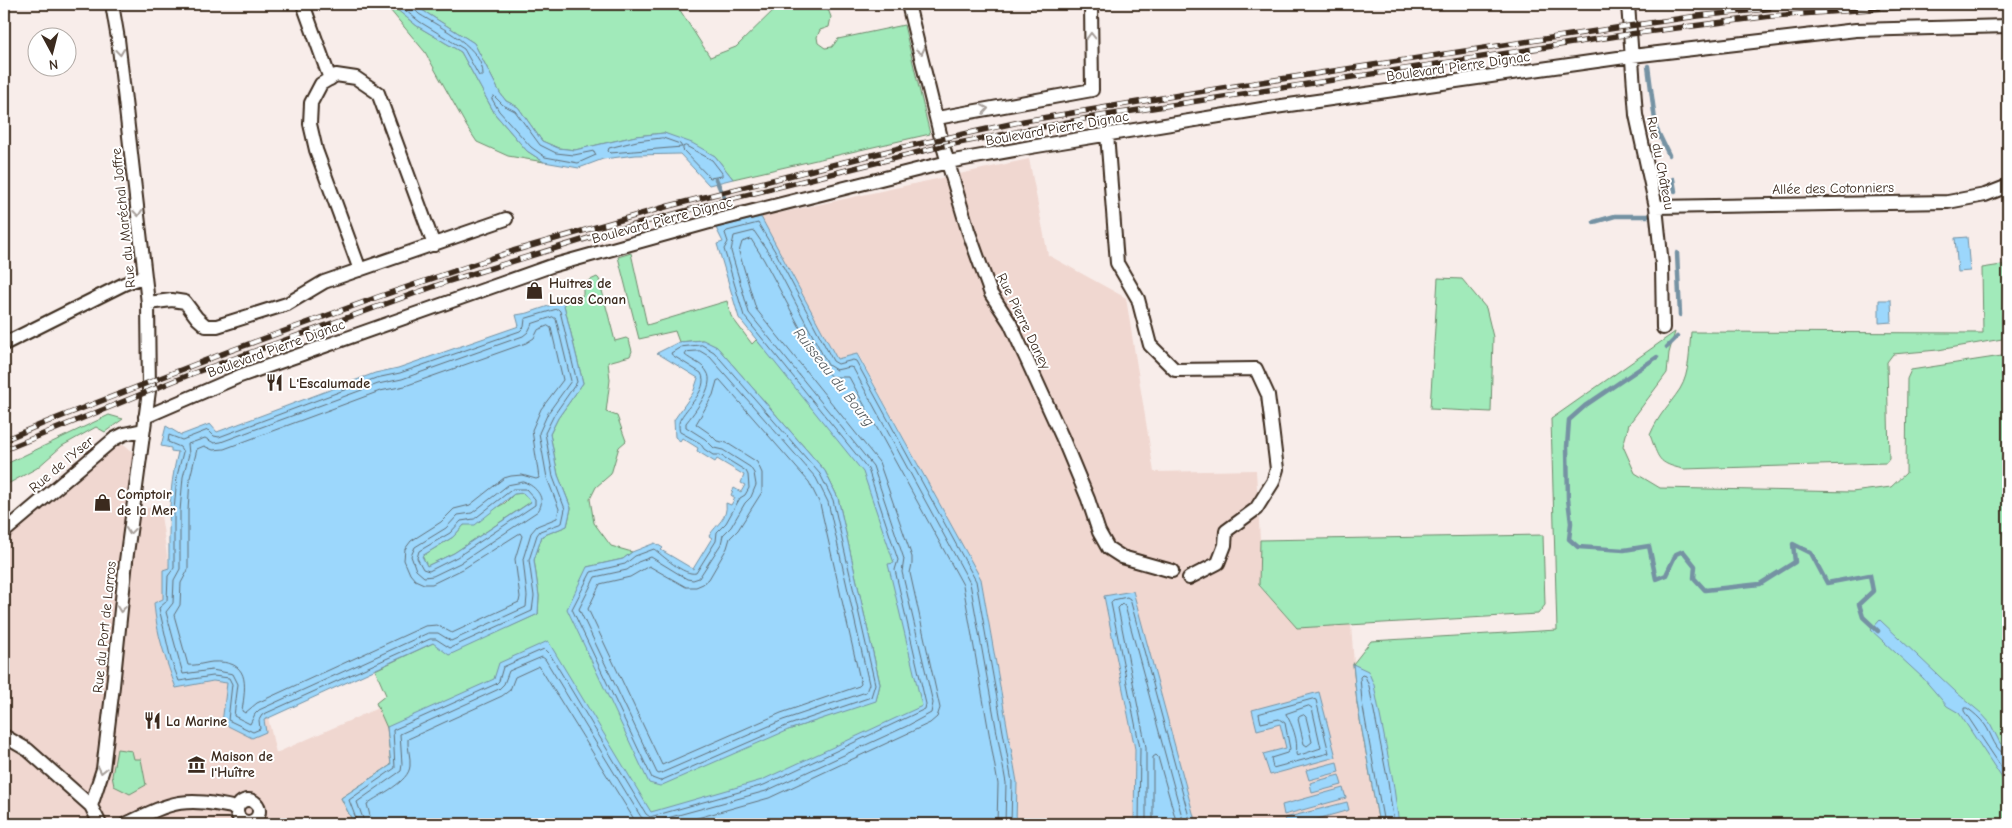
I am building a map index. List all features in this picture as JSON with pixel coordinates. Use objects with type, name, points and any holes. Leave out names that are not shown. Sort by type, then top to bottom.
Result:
[{"type":"street","name":"Rue du Maréchal Joffre","points":[[112,4],[118,39],[148,303],[149,391],[143,430]]},
{"type":"street","points":[[303,4],[330,78]]},
{"type":"street","name":"Rue Pierre Daney","points":[[908,4],[948,162],[968,230],[991,294],[1010,323],[1063,439],[1104,542],[1108,548],[1122,557],[1172,571]]},
{"type":"street","points":[[937,118],[1092,90],[1090,4]]},
{"type":"street","name":"Rue du Château","points":[[1628,4],[1636,115],[1656,207],[1662,265],[1663,328]]},
{"type":"street","name":"Boulevard Pierre Dignac","points":[[145,416],[240,376],[551,266],[714,221],[948,162],[1268,108],[1632,56],[1856,30],[2008,26]]},
{"type":"street","points":[[360,270],[316,150],[310,124],[311,103],[321,84],[330,78],[336,76],[356,78],[378,93],[434,245]]},
{"type":"street","points":[[1107,134],[1118,264],[1138,299],[1150,346],[1175,370],[1256,369],[1268,395],[1277,469],[1273,482],[1256,509],[1226,531],[1225,545],[1218,563],[1189,578]]},
{"type":"street","name":"Allée des Cotonniers","points":[[1656,207],[1948,202],[1985,195],[2008,186]]},
{"type":"street","points":[[148,303],[172,300],[185,302],[197,318],[206,326],[217,326],[287,304],[324,282],[506,219]]},
{"type":"street","points":[[4,344],[64,313],[144,276]]},
{"type":"street","name":"Rue de l'Yser","points":[[4,532],[114,439],[124,434],[143,430]]},
{"type":"street","name":"Rue du Port de Larros","points":[[91,806],[103,768],[114,686],[126,560],[143,430]]},
{"type":"street","points":[[4,736],[28,750],[91,806],[100,824]]},
{"type":"street","points":[[126,824],[163,806],[182,801],[204,801],[237,808]]},
{"type":"shaded area","points":[[1029,159],[1048,255],[1126,298],[1154,472],[1256,470],[1260,540],[1259,586],[1297,628],[1351,625],[1357,703],[1379,824],[1196,824],[1133,591],[1123,692],[1135,749],[1134,824],[1016,824],[1017,782],[981,579],[858,354],[837,359],[761,217]]},
{"type":"shaded area","points":[[117,445],[125,445],[133,452],[126,506],[160,509],[169,568],[163,571],[163,599],[154,603],[164,652],[176,688],[213,681],[227,683],[222,723],[253,738],[264,720],[268,718],[276,753],[378,708],[387,727],[391,765],[341,798],[354,824],[4,824],[4,540],[102,455]]},
{"type":"green space","points":[[385,4],[390,4],[417,26],[461,52],[495,114],[527,151],[544,162],[508,156],[477,142],[425,52]]},
{"type":"green space","points":[[415,4],[676,4],[710,57],[736,47],[780,4],[826,4],[831,17],[829,27],[820,30],[817,37],[818,43],[825,48],[832,47],[838,39],[904,25],[930,134],[733,179],[715,156],[664,133],[636,136],[575,150],[558,148],[542,141],[518,107],[506,101],[474,43]]},
{"type":"green space","points":[[631,253],[647,325],[727,301],[731,316],[752,344],[756,340],[860,447],[974,824],[354,824],[341,798],[391,765],[387,728],[376,703],[386,695],[375,670],[433,643],[509,627],[538,614],[539,596],[534,560],[542,536],[567,526],[571,508],[558,475],[550,434],[558,418],[583,383],[563,301],[583,295],[583,289],[589,286],[588,281],[597,277],[615,341],[626,338],[629,340],[632,351],[630,356],[608,362],[610,380],[606,412],[617,416],[626,441],[619,447],[611,474],[596,487],[590,499],[594,523],[611,546],[632,552],[623,559],[587,567],[788,730],[876,700],[880,684],[838,498],[825,471],[717,347],[702,340],[679,342],[675,331],[639,339],[618,257]]},
{"type":"green space","points":[[2008,264],[2008,338],[1938,350],[1893,354],[1887,362],[1889,459],[1886,463],[1683,469],[1668,465],[1660,459],[1650,435],[1660,416],[1680,389],[1686,376],[1691,332],[1983,333],[1982,268]]},
{"type":"green space","points":[[1438,278],[1462,279],[1486,308],[1493,337],[1491,412],[1430,409]]},
{"type":"green space","points":[[1675,332],[1669,353],[1667,373],[1629,424],[1623,446],[1635,473],[1660,488],[1852,492],[1891,487],[1906,473],[1907,379],[1911,370],[2008,355],[2008,824],[1379,824],[1357,703],[1353,664],[1371,641],[1557,630],[1551,419]]},
{"type":"green space","points":[[109,415],[123,419],[105,432],[96,427],[62,446],[37,468],[4,486],[4,465]]},
{"type":"green space","points":[[523,493],[532,501],[454,553],[427,566],[422,556],[453,537],[464,525],[505,503],[514,494]]},
{"type":"green space","points":[[1543,535],[1545,605],[1538,614],[1297,628],[1259,585],[1260,540]]},
{"type":"green space","points":[[117,749],[132,751],[134,759],[141,759],[146,785],[130,794],[114,786],[112,776]]},
{"type":"water","points":[[390,4],[415,4],[474,43],[500,93],[506,101],[518,107],[542,141],[558,148],[575,150],[636,136],[664,133],[692,143],[715,156],[733,179],[709,185],[680,154],[636,155],[603,159],[579,168],[544,162],[527,151],[495,114],[461,52],[417,26]]},
{"type":"water","points":[[761,217],[837,359],[857,354],[981,579],[1017,782],[1016,824],[354,824],[341,798],[391,765],[387,727],[494,679],[499,663],[548,641],[651,812],[762,780],[922,706],[888,564],[894,563],[863,472],[739,318],[717,244],[723,242],[716,228]]},
{"type":"water","points":[[1967,237],[1970,271],[1958,272],[1955,238]]},
{"type":"water","points":[[1879,300],[1891,300],[1892,322],[1879,323]]},
{"type":"water","points":[[563,301],[583,383],[558,418],[550,434],[558,475],[571,508],[567,526],[542,536],[534,560],[539,596],[538,614],[449,655],[433,643],[264,720],[266,732],[252,738],[222,723],[227,683],[213,681],[176,688],[159,636],[154,603],[163,599],[163,570],[169,568],[169,524],[172,481],[178,452],[161,446],[166,426],[181,435],[210,424],[217,432],[375,373],[398,368],[519,326],[516,315],[528,313]],"holes":[[[523,493],[531,502],[454,553],[427,566],[422,556],[453,537],[464,525],[475,525],[514,494]]]},
{"type":"water","points":[[703,340],[717,347],[825,471],[838,498],[880,684],[876,701],[788,730],[660,786],[649,783],[567,609],[587,567],[623,559],[632,552],[655,543],[663,548],[661,550],[693,569],[712,538],[709,536],[724,517],[726,503],[731,505],[735,498],[731,495],[734,488],[741,492],[745,485],[741,483],[744,475],[717,459],[715,462],[697,451],[698,448],[682,438],[680,441],[675,437],[674,420],[693,393],[698,378],[657,353],[679,342]]},
{"type":"water","points":[[1133,591],[1196,824],[1134,824],[1135,749],[1104,596]]},
{"type":"water","points":[[1880,620],[1990,723],[2000,743],[2008,752],[2008,787],[1959,713],[1947,706],[1923,678],[1871,630]]},
{"type":"water","points":[[1353,664],[1368,671],[1374,685],[1393,781],[1399,824],[1379,824],[1357,703]]},
{"type":"water","points":[[1319,692],[1336,757],[1270,775],[1263,754],[1286,748],[1280,724],[1257,730],[1252,710]]},
{"type":"water","points":[[1337,762],[1339,772],[1309,780],[1306,770]]},
{"type":"water","points":[[1339,775],[1342,785],[1312,793],[1310,783]]},
{"type":"water","points":[[1343,788],[1346,798],[1284,815],[1282,805]]},
{"type":"water","points":[[1347,802],[1349,810],[1300,824],[1286,824],[1285,818]]},
{"type":"waterway","points":[[1648,66],[1656,128],[1669,155]]},
{"type":"waterway","name":"Ruisseau du Bourg","points":[[716,179],[732,216]]},
{"type":"waterway","points":[[1673,179],[1675,191]]},
{"type":"waterway","points":[[1594,222],[1615,216],[1657,216]]},
{"type":"waterway","points":[[1677,253],[1680,315]]},
{"type":"waterway","points":[[1667,347],[1677,337]]},
{"type":"waterway","points":[[1657,357],[1586,405],[1569,420],[1567,447],[1568,499],[1571,523],[1569,539],[1578,547],[1624,550],[1649,546],[1656,579],[1666,575],[1676,554],[1683,551],[1695,566],[1694,578],[1705,590],[1760,584],[1795,562],[1793,544],[1811,553],[1827,583],[1870,575],[1873,591],[1859,604],[1863,617],[1878,631]]},
{"type":"railway","points":[[4,440],[227,352],[378,297],[513,251],[669,206],[900,148],[1024,121],[1222,88],[1698,16],[1816,4]]},
{"type":"railway","points":[[4,450],[191,374],[449,281],[605,233],[714,203],[943,146],[1094,117],[1630,34],[1771,16],[1942,4]]},
{"type":"place","name":"Huitres de Lucas Conan","points":[[535,291]]},
{"type":"place","name":"L'Escalumade","points":[[275,383]]},
{"type":"place","name":"Comptoir de la Mer","points":[[103,502]]},
{"type":"place","name":"La Marine","points":[[152,721]]},
{"type":"place","name":"Maison de l'Huître","points":[[197,764]]}]
